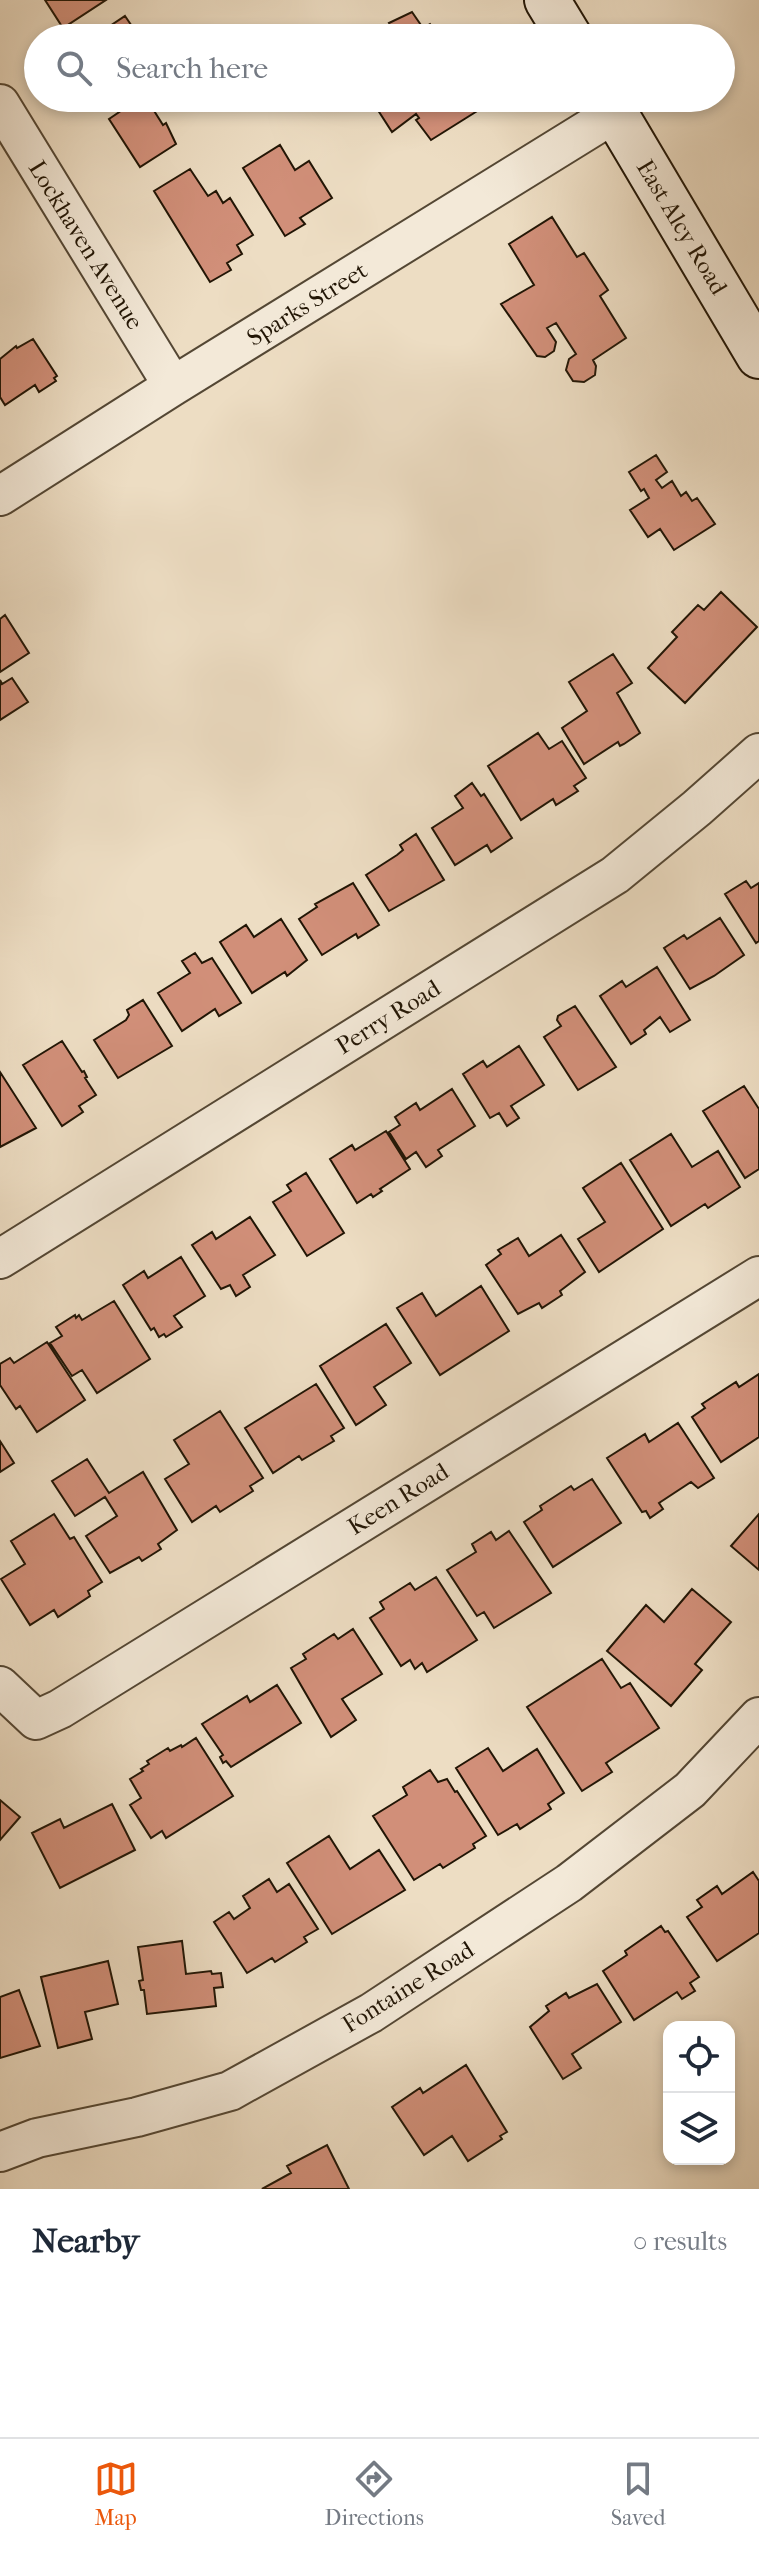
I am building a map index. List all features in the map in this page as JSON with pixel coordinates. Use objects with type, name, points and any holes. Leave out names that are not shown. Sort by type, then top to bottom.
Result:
[{"type":"street","points":[[547,0],[562,24]]},
{"type":"street","name":"Lockhaven Avenue","points":[[0,104],[173,386]]},
{"type":"street","name":"Sparks Street","points":[[0,496],[601,112]]},
{"type":"street","name":"East Alcy Road","points":[[614,112],[759,356]]},
{"type":"street","name":"Perry Road","points":[[0,1259],[615,875],[759,753]]},
{"type":"street","name":"Keen Road","points":[[0,1686],[36,1720],[759,1276]]},
{"type":"street","name":"Fontaine Road","points":[[0,2152],[37,2138],[137,2117],[230,2091],[371,2013],[569,1883],[690,1790],[759,1717]]},
{"type":"building","points":[[45,0],[106,0],[69,24],[60,24]]},
{"type":"building","points":[[412,12],[420,24],[390,24]]},
{"type":"building","points":[[125,16],[130,24],[113,24]]},
{"type":"building","points":[[119,112],[155,112],[163,125],[166,123],[176,144],[140,167],[109,119]]},
{"type":"building","points":[[379,112],[476,112],[431,140],[416,120],[419,118],[416,114],[392,132]]},
{"type":"building","points":[[280,145],[295,170],[309,161],[332,198],[300,218],[305,224],[285,236],[243,168]]},
{"type":"building","points":[[190,169],[208,196],[216,191],[223,203],[230,198],[253,235],[237,245],[242,254],[227,263],[231,270],[210,282],[154,191]]},
{"type":"building","points":[[552,217],[577,257],[584,253],[608,290],[600,296],[626,338],[593,360],[595,375],[584,382],[573,381],[566,370],[569,359],[576,354],[556,323],[547,328],[556,342],[554,351],[545,357],[537,356],[501,304],[534,285],[509,244]]},
{"type":"building","points":[[33,339],[57,376],[54,378],[56,381],[39,392],[35,385],[5,405],[0,397],[0,359],[16,346]]},
{"type":"building","points":[[656,455],[667,472],[656,480],[662,488],[672,481],[681,496],[686,492],[692,501],[697,498],[715,524],[674,550],[660,529],[648,537],[630,510],[649,498],[629,472]]},
{"type":"building","points":[[721,592],[757,627],[685,703],[648,668],[677,637],[672,632],[698,605],[704,610]]},
{"type":"building","points":[[5,615],[29,653],[0,672],[0,619]]},
{"type":"building","points":[[613,654],[632,683],[617,693],[640,733],[620,746],[618,742],[584,764],[562,728],[587,711],[569,682]]},
{"type":"building","points":[[12,678],[28,702],[0,720],[0,680],[2,684]]},
{"type":"building","points":[[538,733],[549,749],[562,741],[586,778],[574,786],[578,791],[556,805],[553,799],[521,820],[488,766]]},
{"type":"building","points":[[472,783],[481,796],[484,794],[512,838],[491,852],[487,845],[455,865],[432,828],[463,808],[455,796]]},
{"type":"building","points":[[416,834],[444,880],[389,911],[366,875],[397,855],[403,850],[400,845]]},
{"type":"building","points":[[746,881],[751,888],[759,883],[759,941],[756,943],[725,894]]},
{"type":"building","points":[[353,883],[379,925],[358,938],[356,934],[322,955],[299,919],[317,907],[315,904]]},
{"type":"building","points":[[720,918],[744,955],[690,989],[664,948],[684,935],[687,939]]},
{"type":"building","points":[[281,919],[307,960],[287,976],[285,972],[252,993],[220,942],[246,925],[254,937]]},
{"type":"building","points":[[195,953],[202,963],[212,958],[241,1003],[219,1016],[215,1009],[182,1031],[158,993],[190,973],[182,961]]},
{"type":"building","points":[[657,967],[690,1020],[670,1032],[660,1017],[644,1030],[646,1034],[631,1044],[600,996],[622,981],[626,987]]},
{"type":"building","points":[[143,1000],[172,1046],[118,1078],[94,1040],[126,1020],[129,1015],[127,1010]]},
{"type":"building","points":[[575,1006],[616,1067],[578,1090],[544,1037],[561,1026],[558,1016]]},
{"type":"building","points":[[62,1041],[84,1071],[96,1095],[79,1106],[83,1112],[62,1126],[23,1065]]},
{"type":"building","points":[[519,1046],[544,1085],[511,1106],[519,1118],[507,1126],[499,1113],[490,1118],[463,1074],[483,1061],[487,1067]]},
{"type":"building","points":[[0,1072],[36,1128],[0,1147]]},
{"type":"building","points":[[744,1086],[759,1109],[759,1169],[745,1178],[703,1111]]},
{"type":"building","points":[[452,1089],[475,1126],[438,1150],[442,1156],[426,1167],[416,1152],[406,1159],[389,1132],[400,1125],[395,1117],[416,1103],[420,1110]]},
{"type":"building","points":[[386,1131],[410,1169],[373,1197],[371,1194],[357,1203],[330,1159],[352,1145],[355,1150]]},
{"type":"building","points":[[671,1134],[692,1167],[718,1151],[740,1187],[708,1208],[705,1204],[671,1226],[630,1160]]},
{"type":"building","points":[[621,1163],[663,1229],[599,1272],[578,1239],[605,1222],[583,1188]]},
{"type":"building","points":[[306,1173],[344,1233],[307,1256],[273,1202],[291,1191],[287,1185]]},
{"type":"building","points":[[250,1217],[275,1255],[243,1275],[250,1287],[236,1296],[230,1285],[221,1289],[192,1245],[212,1232],[216,1239]]},
{"type":"building","points":[[561,1235],[585,1272],[560,1291],[562,1295],[542,1308],[539,1303],[518,1314],[486,1265],[501,1254],[498,1250],[518,1238],[529,1256]]},
{"type":"building","points":[[181,1257],[205,1296],[174,1316],[182,1327],[166,1337],[164,1334],[159,1337],[154,1328],[151,1330],[123,1285],[144,1271],[148,1278]]},
{"type":"building","points":[[481,1286],[509,1331],[440,1375],[397,1308],[422,1293],[436,1316]]},
{"type":"building","points":[[114,1301],[150,1359],[97,1393],[82,1370],[72,1376],[50,1343],[62,1336],[56,1327],[75,1315],[82,1320]]},
{"type":"building","points":[[386,1324],[411,1363],[374,1387],[386,1405],[356,1425],[320,1366]]},
{"type":"building","points":[[47,1342],[85,1400],[37,1432],[20,1406],[16,1409],[0,1385],[0,1364],[10,1358],[14,1363]]},
{"type":"building","points":[[759,1374],[759,1437],[721,1462],[692,1417],[705,1408],[702,1404],[736,1382],[739,1387]]},
{"type":"building","points":[[316,1384],[344,1428],[331,1436],[334,1441],[302,1460],[299,1456],[273,1473],[245,1428]]},
{"type":"building","points":[[220,1411],[263,1478],[250,1486],[253,1491],[220,1512],[216,1506],[192,1522],[165,1479],[189,1464],[174,1440]]},
{"type":"building","points":[[678,1423],[714,1478],[698,1488],[691,1482],[659,1503],[663,1509],[650,1518],[646,1511],[642,1512],[607,1458],[645,1434],[649,1442]]},
{"type":"building","points":[[0,1441],[14,1463],[0,1472]]},
{"type":"building","points":[[87,1459],[109,1493],[143,1472],[177,1530],[158,1544],[161,1549],[142,1561],[139,1557],[110,1573],[86,1536],[117,1516],[105,1497],[75,1516],[52,1481]]},
{"type":"building","points":[[592,1479],[621,1523],[553,1567],[524,1522],[542,1510],[540,1506],[571,1486],[574,1490]]},
{"type":"building","points":[[54,1514],[70,1539],[74,1537],[102,1582],[88,1591],[90,1596],[58,1617],[54,1610],[30,1625],[1,1579],[25,1564],[11,1541]]},
{"type":"building","points":[[759,1514],[759,1570],[731,1546]]},
{"type":"building","points":[[509,1531],[551,1593],[494,1628],[484,1612],[477,1616],[447,1570],[476,1552],[472,1544],[491,1532],[496,1540]]},
{"type":"building","points":[[436,1577],[477,1640],[427,1672],[422,1663],[415,1669],[410,1660],[401,1666],[370,1618],[384,1609],[380,1602],[410,1583],[415,1590]]},
{"type":"building","points":[[692,1589],[731,1622],[695,1664],[702,1670],[671,1706],[607,1651],[646,1605],[664,1622]]},
{"type":"building","points":[[353,1629],[382,1674],[342,1699],[356,1720],[331,1737],[291,1668],[306,1659],[303,1654],[334,1634],[338,1639]]},
{"type":"building","points":[[602,1659],[621,1688],[630,1683],[659,1728],[606,1763],[612,1772],[582,1791],[527,1707]]},
{"type":"building","points":[[277,1685],[301,1723],[231,1767],[226,1761],[223,1763],[220,1757],[223,1755],[202,1724],[247,1696],[250,1702]]},
{"type":"building","points":[[196,1738],[233,1796],[166,1838],[162,1831],[151,1838],[130,1805],[141,1798],[130,1779],[143,1771],[141,1769],[149,1764],[147,1761],[168,1748],[170,1751],[182,1747]]},
{"type":"building","points":[[488,1748],[503,1771],[537,1749],[564,1793],[548,1804],[551,1809],[520,1829],[517,1824],[498,1835],[456,1768]]},
{"type":"building","points":[[430,1770],[438,1782],[447,1779],[486,1836],[473,1844],[475,1848],[443,1868],[440,1864],[414,1880],[373,1816],[407,1795],[403,1787]]},
{"type":"building","points":[[0,1800],[20,1817],[0,1840]]},
{"type":"building","points":[[112,1804],[135,1850],[60,1888],[32,1833],[60,1819],[64,1828]]},
{"type":"building","points":[[329,1836],[350,1869],[379,1850],[405,1890],[332,1934],[287,1863]]},
{"type":"building","points":[[753,1872],[759,1881],[759,1933],[717,1961],[687,1917],[702,1907],[697,1900],[717,1886],[722,1894]]},
{"type":"building","points":[[269,1879],[277,1892],[289,1884],[318,1929],[304,1937],[307,1942],[275,1962],[272,1958],[247,1973],[214,1922],[229,1912],[234,1919],[250,1908],[243,1896]]},
{"type":"building","points":[[661,1926],[665,1932],[668,1931],[699,1977],[690,1983],[695,1991],[682,1999],[677,1992],[634,2020],[603,1971]]},
{"type":"building","points":[[182,1941],[186,1974],[221,1973],[223,1987],[214,1988],[216,2006],[147,2014],[144,1990],[141,1990],[139,1981],[143,1980],[138,1947]]},
{"type":"building","points":[[108,1961],[118,2004],[85,2012],[92,2039],[58,2048],[41,1977]]},
{"type":"building","points":[[597,1984],[621,2022],[572,2054],[581,2068],[563,2079],[530,2027],[549,2011],[546,2006],[566,1993],[569,1998]]},
{"type":"building","points":[[19,1990],[40,2046],[0,2058],[0,1997]]},
{"type":"building","points":[[466,2065],[507,2132],[500,2136],[502,2139],[468,2161],[452,2136],[424,2155],[392,2107],[420,2088],[423,2093]]},
{"type":"building","points":[[327,2145],[349,2189],[262,2189],[291,2173],[287,2166]]}]
